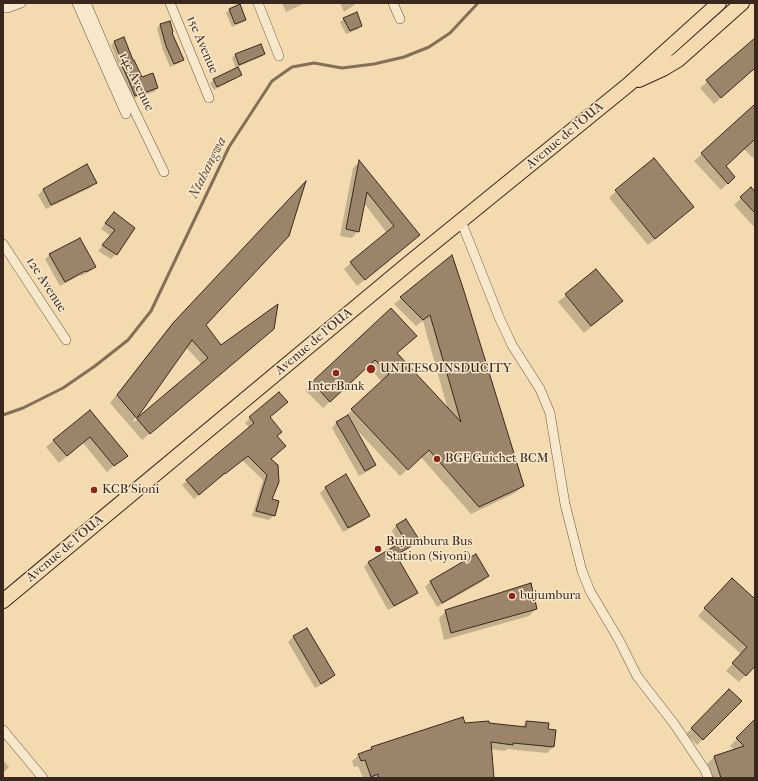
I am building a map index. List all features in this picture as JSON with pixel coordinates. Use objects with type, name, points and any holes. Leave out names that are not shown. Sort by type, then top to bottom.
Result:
[{"type":"main road","name":"Avenue de l'OUA","points":[[628,85],[663,69],[678,60],[742,3]]},
{"type":"main road","name":"Avenue de l'OUA","points":[[3,601],[403,268],[628,85],[714,7]]},
{"type":"main road","points":[[714,7],[722,22]]},
{"type":"street","points":[[3,8],[21,3]]},
{"type":"street","points":[[77,3],[126,114]]},
{"type":"street","name":"14e Avenue","points":[[86,3],[112,64],[164,172]]},
{"type":"street","name":"15e Avenue","points":[[170,3],[209,98]]},
{"type":"street","points":[[258,3],[279,56]]},
{"type":"street","points":[[393,3],[400,19]]},
{"type":"street","points":[[461,221],[512,346],[540,389],[550,413],[565,504],[574,546],[582,572],[637,676],[675,725],[705,770],[708,778]]},
{"type":"street","name":"12e Avenue","points":[[3,244],[66,340]]},
{"type":"street","points":[[3,730],[43,778]]},
{"type":"building","points":[[240,4],[246,20],[235,24],[229,9]]},
{"type":"building","points":[[357,12],[362,26],[350,31],[343,18]]},
{"type":"building","points":[[170,21],[172,33],[184,60],[174,64],[166,46],[160,24]]},
{"type":"building","points":[[124,37],[133,60],[142,77],[153,73],[158,88],[135,96],[122,66],[123,65],[114,41]]},
{"type":"building","points":[[755,38],[755,68],[721,98],[706,80]]},
{"type":"building","points":[[261,44],[265,54],[239,65],[235,54]]},
{"type":"building","points":[[238,67],[242,75],[217,87],[213,79]]},
{"type":"building","points":[[755,104],[755,139],[726,166],[735,177],[728,184],[701,153]]},
{"type":"building","points":[[654,158],[694,207],[655,239],[615,190]]},
{"type":"building","points":[[359,160],[420,235],[365,280],[350,262],[394,226],[367,192],[359,232],[346,229]]},
{"type":"building","points":[[87,164],[97,183],[51,205],[43,189]]},
{"type":"building","points":[[306,181],[289,236],[206,325],[221,345],[278,304],[274,329],[150,434],[117,395],[173,323]],"holes":[[[192,340],[208,358],[137,418]]]},
{"type":"building","points":[[751,187],[755,192],[755,213],[740,197]]},
{"type":"building","points":[[114,212],[135,228],[117,255],[102,245],[115,230],[105,223]]},
{"type":"building","points":[[80,238],[96,267],[65,282],[49,254]]},
{"type":"building","points":[[452,255],[524,486],[479,507],[429,450],[408,470],[351,409],[389,374],[375,360],[330,402],[312,382],[391,308],[417,336],[397,353],[461,422],[430,315],[423,320],[400,297]]},
{"type":"building","points":[[596,269],[623,301],[591,326],[565,294]]},
{"type":"building","points":[[279,392],[288,402],[270,417],[282,432],[277,436],[286,446],[271,459],[278,465],[279,482],[272,499],[279,501],[275,516],[256,511],[267,475],[248,456],[199,495],[186,480],[254,423],[249,417]]},
{"type":"building","points":[[90,410],[128,456],[114,466],[90,437],[67,456],[53,440]]},
{"type":"building","points":[[348,415],[376,465],[365,471],[336,422]]},
{"type":"building","points":[[346,474],[370,516],[348,528],[325,487]]},
{"type":"building","points":[[406,519],[420,541],[396,555],[418,593],[394,606],[368,562],[405,540],[396,525]]},
{"type":"building","points":[[476,554],[489,576],[442,603],[430,581]]},
{"type":"building","points":[[732,578],[755,599],[755,666],[746,676],[732,663],[747,647],[704,608]]},
{"type":"building","name":"bujumbura","points":[[531,583],[537,609],[451,633],[445,610]]},
{"type":"building","points":[[307,628],[335,675],[321,684],[293,636]]},
{"type":"building","points":[[729,689],[742,701],[703,740],[691,728]]},
{"type":"building","points":[[463,717],[465,723],[489,721],[489,723],[526,727],[526,721],[549,723],[548,729],[556,730],[554,747],[513,743],[513,745],[491,742],[494,778],[378,778],[378,774],[371,777],[365,760],[361,761],[358,754],[372,749],[371,747]]},
{"type":"building","points":[[755,719],[755,778],[721,778],[714,756],[744,746],[736,738]]},
{"type":"waterway","name":"Ntahangwa","points":[[3,415],[23,408],[63,388],[95,366],[128,340],[151,311],[229,147],[272,81],[292,67],[314,63],[342,68],[374,64],[404,57],[429,47],[450,33],[478,3]]},
{"type":"place","name":"UNITESOINSDUCITY","points":[[371,369]]},
{"type":"place","name":"InterBank","points":[[336,373]]},
{"type":"place","name":"BGF Guichet BCM","points":[[437,459]]},
{"type":"place","name":"KCB Sioni","points":[[94,490]]},
{"type":"place","name":"Bujumbura Bus Station (Siyoni)","points":[[378,549]]},
{"type":"place","name":"bujumbura","points":[[512,596]]}]
